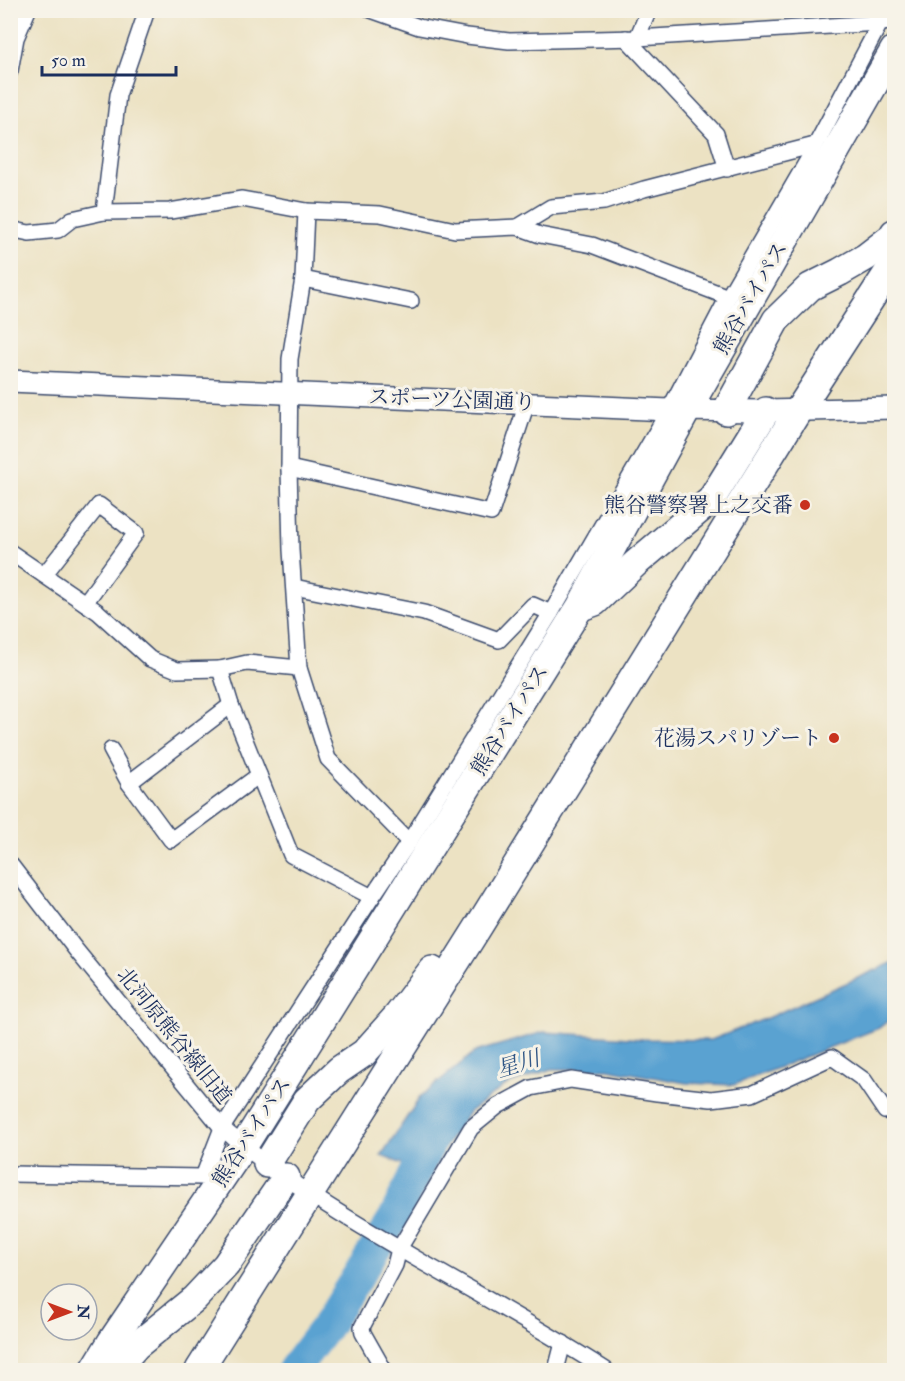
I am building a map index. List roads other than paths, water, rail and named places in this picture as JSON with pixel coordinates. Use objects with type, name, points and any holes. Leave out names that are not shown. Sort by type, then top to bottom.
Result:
[{"type":"highway","name":"熊谷バイパス","points":[[94,1371],[111,1342],[243,1147],[580,607],[678,410],[894,50]]},
{"type":"highway","points":[[726,411],[776,320],[810,287],[866,257],[894,233]]},
{"type":"highway","points":[[199,1371],[798,411],[894,263]]},
{"type":"highway","points":[[580,607],[595,602],[636,563],[711,500],[766,411]]},
{"type":"highway","points":[[115,1371],[136,1347],[194,1299],[226,1265],[276,1171],[308,1100],[339,1070],[364,1053],[398,1015],[444,955],[477,928]]},
{"type":"street","points":[[10,71],[13,37],[28,10]]},
{"type":"street","points":[[104,212],[118,95],[147,10]]},
{"type":"street","points":[[371,10],[419,27],[509,41],[632,38],[887,18]]},
{"type":"street","points":[[632,38],[649,10]]},
{"type":"street","points":[[10,1174],[202,1178],[222,1128],[409,842],[678,410],[728,297],[887,18]]},
{"type":"street","points":[[632,38],[716,134],[727,169]]},
{"type":"street","points":[[518,227],[551,207],[604,202],[644,189],[815,145]]},
{"type":"street","points":[[10,229],[29,233],[58,230],[72,219],[104,212],[170,211],[242,199],[306,211],[380,214],[455,230],[518,227],[592,245],[728,297]]},
{"type":"street","points":[[306,211],[303,279],[290,359],[290,468],[299,668],[328,759],[409,842]]},
{"type":"street","points":[[303,279],[411,301]]},
{"type":"street","name":"スポーツ公園通り","points":[[10,381],[678,410],[798,411],[894,408]]},
{"type":"street","points":[[290,468],[491,513],[526,403]]},
{"type":"street","points":[[45,575],[99,505],[136,533],[85,603]]},
{"type":"street","points":[[10,552],[98,612],[150,659],[177,670],[220,669],[247,663],[299,668]]},
{"type":"street","points":[[294,587],[424,614],[499,639],[533,605],[551,613]]},
{"type":"street","points":[[220,669],[231,705],[291,855],[372,897]]},
{"type":"street","points":[[129,783],[231,705]]},
{"type":"street","points":[[111,750],[129,783],[171,840],[259,775]]},
{"type":"street","name":"北河原熊谷線旧道","points":[[10,864],[76,950],[222,1128],[276,1171],[361,1227],[397,1247]]},
{"type":"street","points":[[384,1371],[362,1327],[395,1265],[397,1247],[471,1128],[498,1106],[531,1088],[571,1080],[711,1099],[752,1094],[832,1057],[864,1080],[885,1111],[894,1108]]},
{"type":"street","points":[[397,1247],[563,1343],[606,1371]]},
{"type":"street","points":[[555,1371],[563,1343]]},
{"type":"water","points":[[894,962],[894,1016],[879,1028],[734,1085],[686,1083],[608,1069],[551,1069],[506,1085],[469,1112],[427,1173],[381,1156],[421,1096],[475,1052],[544,1032],[643,1039],[711,1040]]},
{"type":"waterway","name":"星川","points":[[293,1370],[325,1328],[394,1218],[436,1130]]},
{"type":"place","name":"熊谷警察署上之交番","points":[[805,505]]},
{"type":"place","name":"花湯スパリゾート","points":[[834,738]]}]
